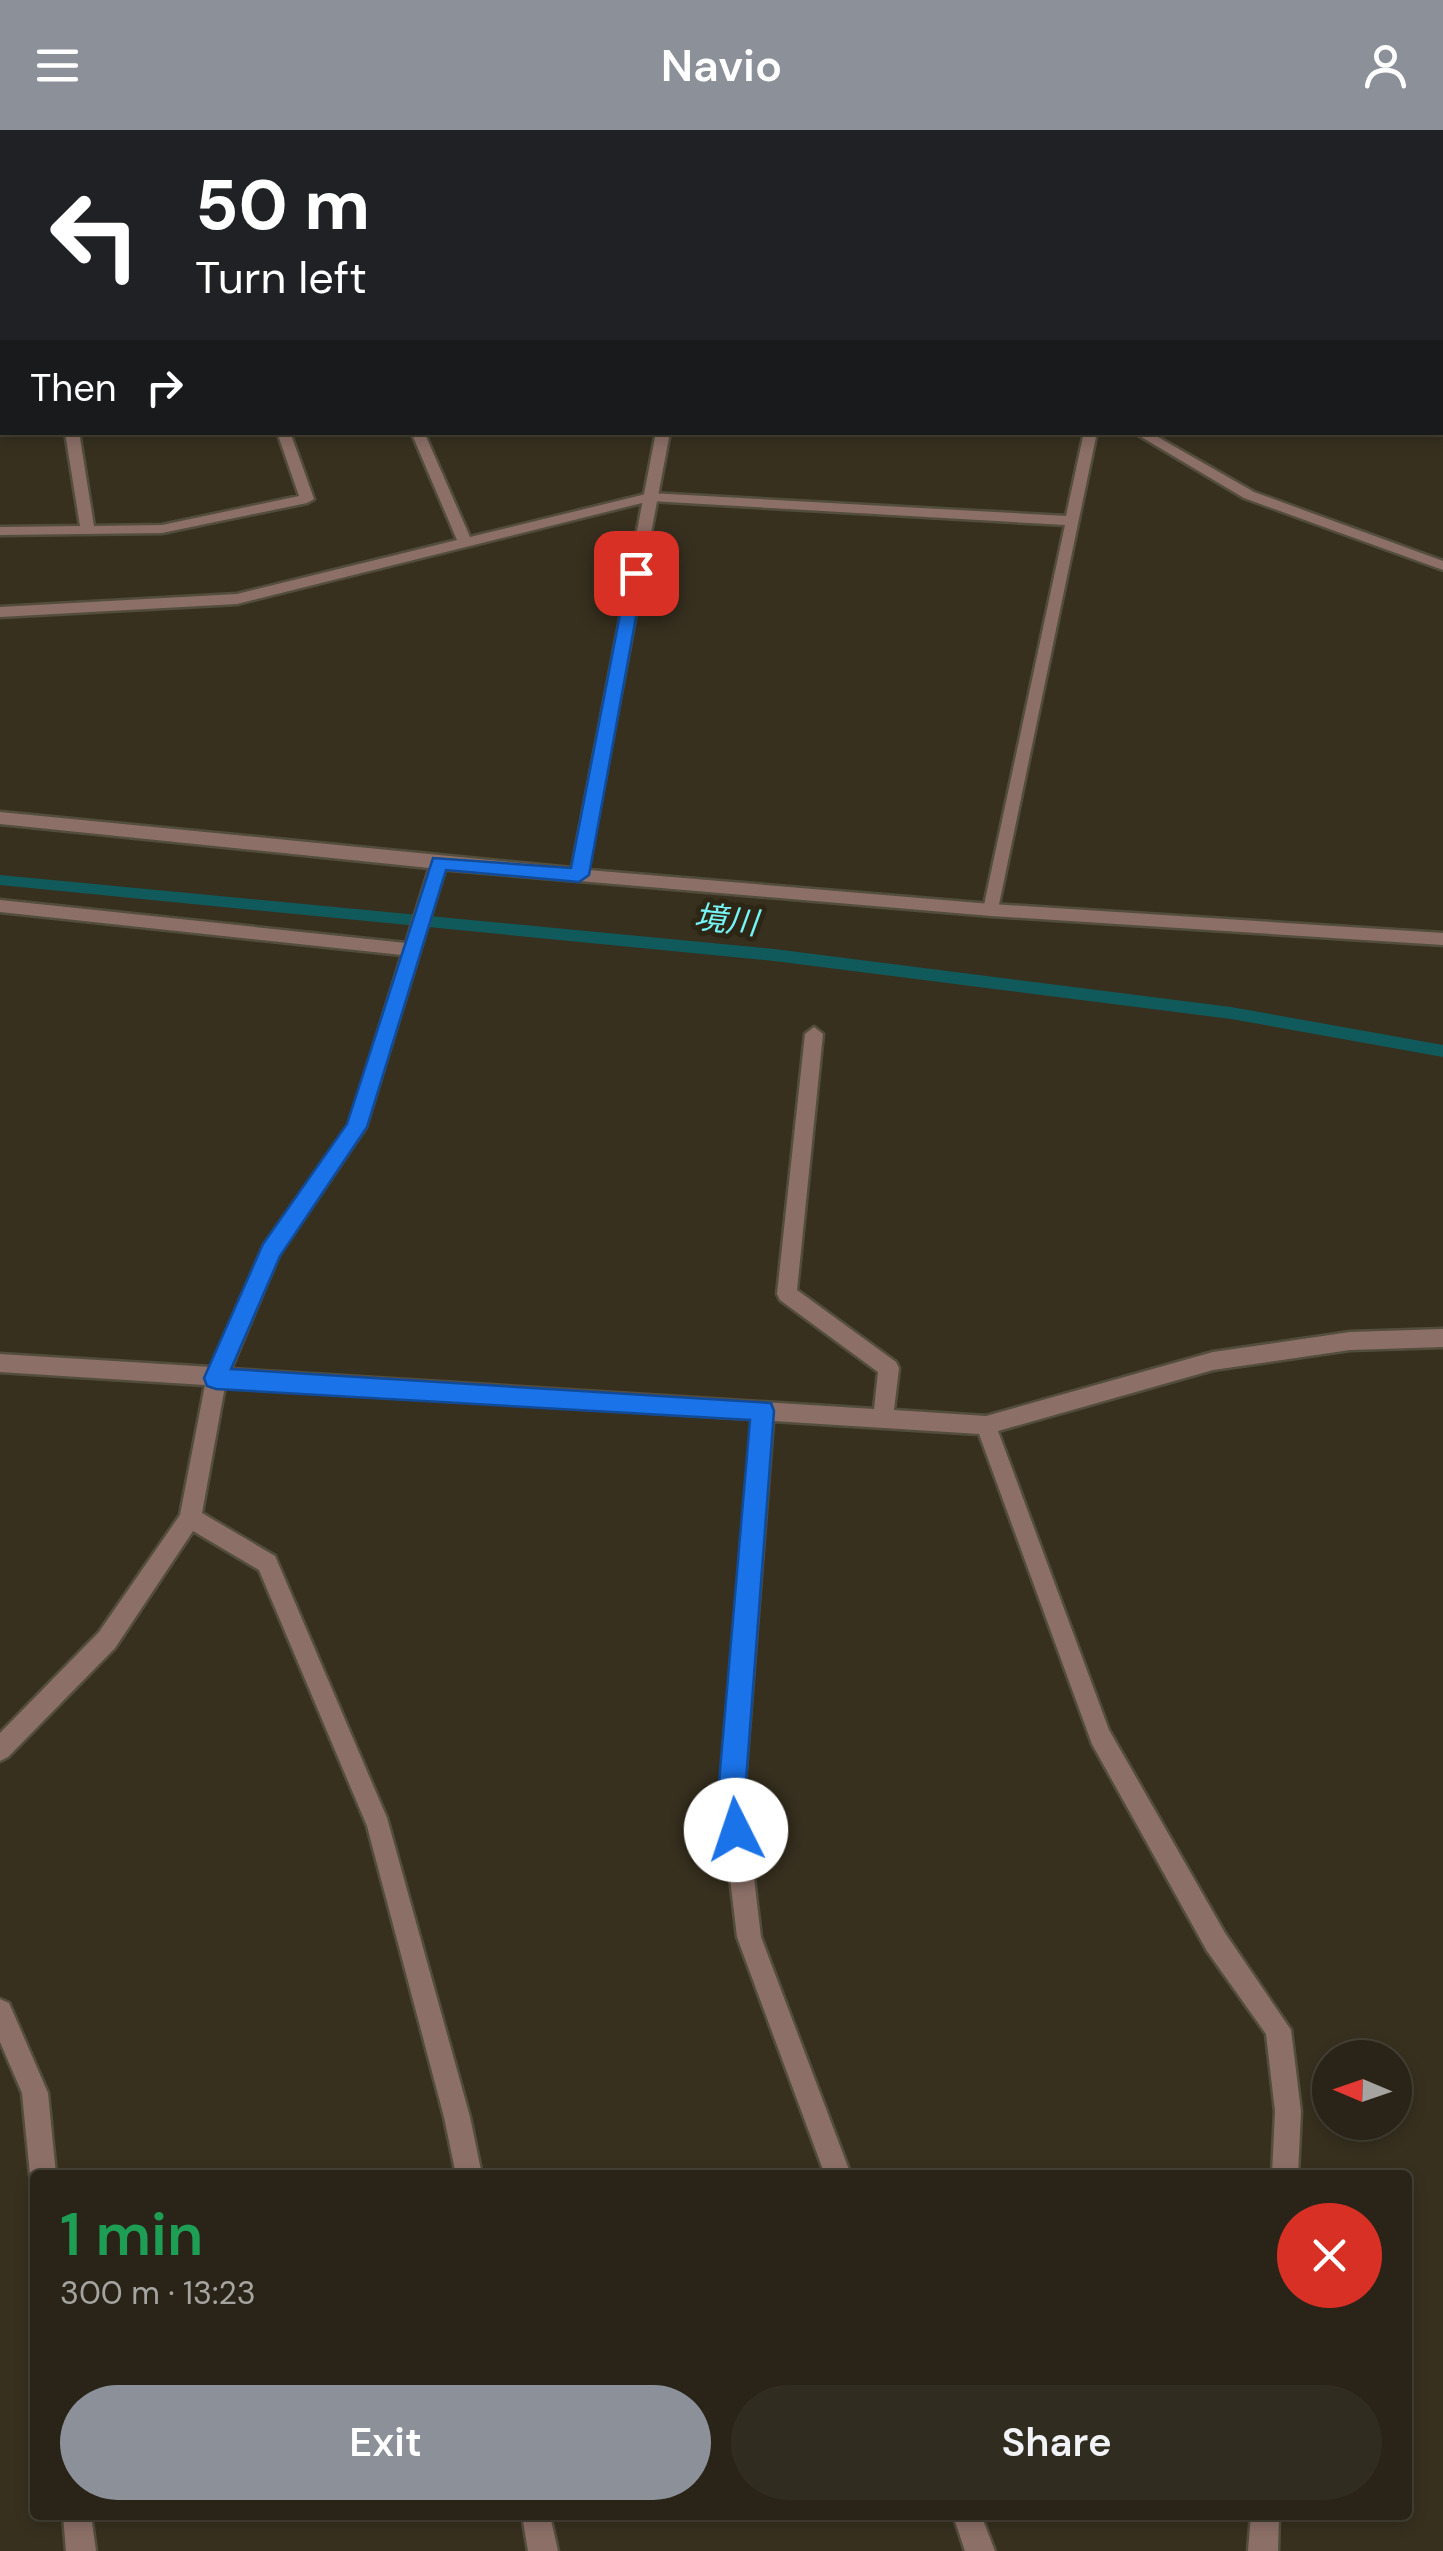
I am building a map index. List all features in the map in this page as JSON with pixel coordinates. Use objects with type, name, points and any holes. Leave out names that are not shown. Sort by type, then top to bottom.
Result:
[{"type":"street","points":[[72,435],[88,530]]},
{"type":"street","points":[[0,531],[162,529],[307,499],[283,435]]},
{"type":"street","points":[[417,435],[466,546]]},
{"type":"street","points":[[579,875],[662,435]]},
{"type":"street","points":[[991,910],[1090,435]]},
{"type":"street","points":[[1144,435],[1250,495],[1443,566]]},
{"type":"street","points":[[0,612],[237,599],[650,498],[1073,521]]},
{"type":"street","points":[[0,818],[439,863],[991,910],[1443,939]]},
{"type":"street","points":[[0,1749],[107,1640],[190,1518],[216,1378],[271,1251],[356,1127],[439,863]]},
{"type":"street","points":[[0,906],[412,950]]},
{"type":"street","points":[[814,1034],[787,1294],[889,1368],[883,1419]]},
{"type":"street","points":[[0,1363],[986,1425],[1213,1362],[1350,1341],[1443,1338]]},
{"type":"street","points":[[762,1411],[732,1794],[749,1937],[836,2170]]},
{"type":"street","points":[[986,1425],[1100,1736],[1216,1942],[1278,2030],[1288,2111],[1285,2170]]},
{"type":"street","points":[[190,1518],[267,1562],[379,1826],[458,2117],[468,2170]]},
{"type":"street","points":[[0,2012],[35,2093],[43,2170]]},
{"type":"street","points":[[78,2520],[81,2551]]},
{"type":"street","points":[[537,2520],[543,2551]]},
{"type":"street","points":[[968,2520],[980,2551]]},
{"type":"street","points":[[1264,2551],[1266,2520]]},
{"type":"waterway","name":"境川","points":[[0,880],[774,955],[1231,1013],[1443,1051]]},
{"type":"route","points":[[636,573],[579,875],[439,863],[356,1127],[271,1251],[216,1378],[762,1411],[732,1794],[736,1830]]}]
